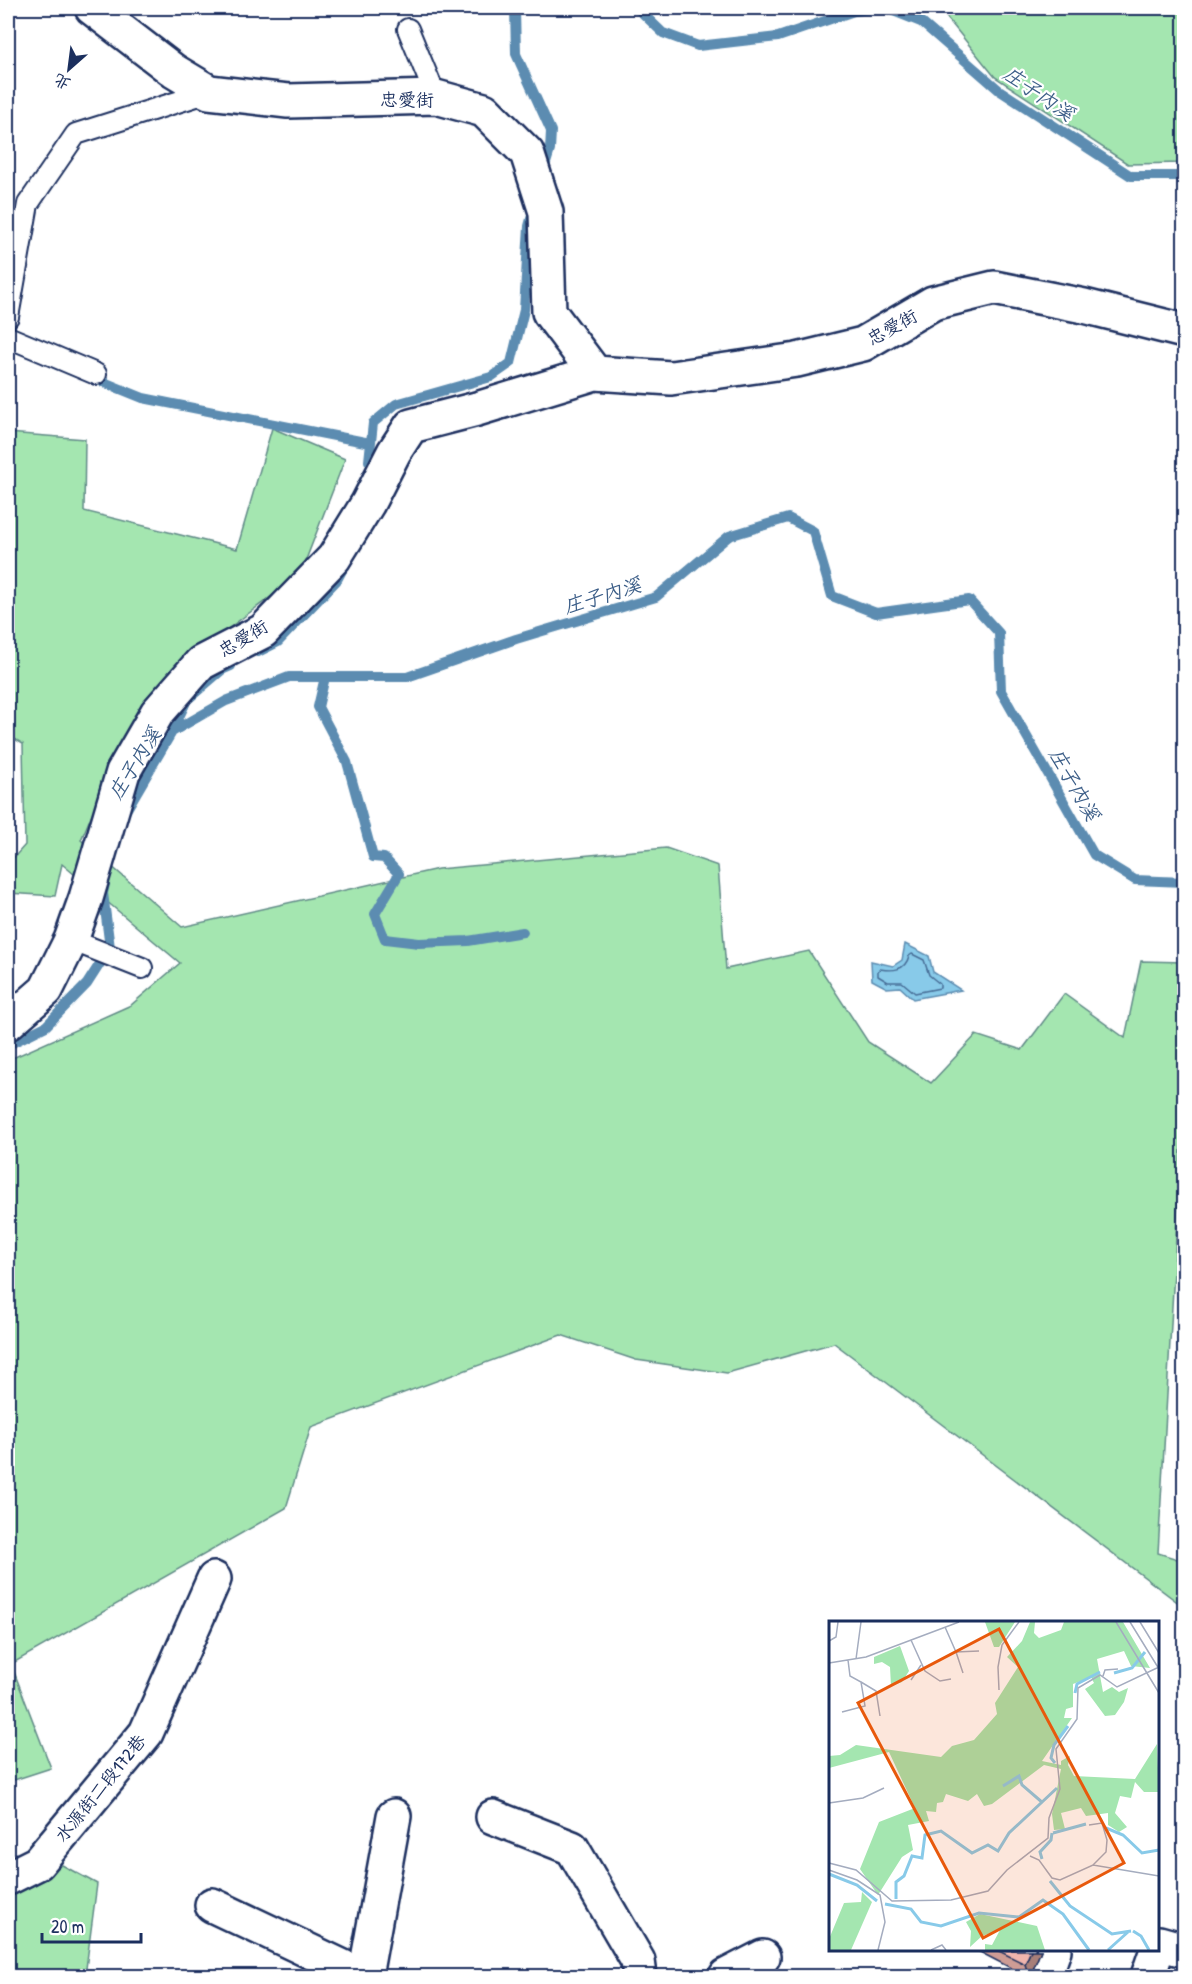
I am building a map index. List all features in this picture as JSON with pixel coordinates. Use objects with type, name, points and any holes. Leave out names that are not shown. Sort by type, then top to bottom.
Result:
[{"type":"street","name":"忠愛街","points":[[92,8],[174,71],[210,92],[288,101],[436,97],[484,110],[527,153],[546,212],[549,312],[595,373]]},
{"type":"street","name":"忠愛街","points":[[8,1023],[46,990],[71,940],[86,898],[123,772],[157,712],[201,663],[263,631],[334,558],[411,426],[477,409],[595,373],[671,378],[797,360],[863,344],[933,303],[994,288],[1084,306],[1185,331]]},
{"type":"street","name":"水源街二段172巷","points":[[8,1878],[38,1863],[146,1732],[214,1579]]},
{"type":"street","points":[[212,1905],[364,1977],[394,1816]]},
{"type":"street","points":[[493,1817],[572,1848],[638,1961],[640,1977]]},
{"type":"street","points":[[1159,1943],[1185,1950]]},
{"type":"street","points":[[1045,1977],[1054,1951]]},
{"type":"street","points":[[1148,1977],[1156,1951]]},
{"type":"street","points":[[726,1977],[763,1957]]},
{"type":"lane","points":[[408,29],[436,97]]},
{"type":"lane","points":[[8,317],[28,204],[76,134],[210,92]]},
{"type":"lane","points":[[8,337],[96,374]]},
{"type":"lane","points":[[71,940],[142,968]]},
{"type":"green space","points":[[939,8],[1149,8],[1184,13],[1184,163],[1128,164],[995,77]]},
{"type":"green space","points":[[272,428],[345,459],[300,575],[182,663],[122,743],[81,840],[182,927],[438,869],[666,848],[718,866],[726,969],[809,951],[868,1042],[931,1083],[976,1035],[1022,1050],[1064,994],[1125,1038],[1141,961],[1184,962],[1184,1095],[1158,1553],[1184,1561],[1184,1607],[834,1343],[727,1373],[636,1360],[561,1335],[311,1427],[286,1508],[11,1664],[51,1768],[8,1782],[8,1060],[131,1005],[180,963],[62,864],[55,896],[8,893],[8,864],[25,845],[23,744],[8,735],[8,433],[85,439],[84,511],[237,549]]},
{"type":"green space","points":[[62,1865],[97,1884],[85,1976],[8,1976],[8,1898]]},
{"type":"water","points":[[905,944],[929,956],[933,972],[961,990],[913,999],[900,987],[887,988],[872,980],[871,961],[893,966],[902,960]]},
{"type":"building","points":[[999,1951],[1031,1951],[1025,1964]]},
{"type":"waterway","points":[[515,8],[516,54],[551,131],[550,150],[543,173]]},
{"type":"waterway","name":"庄子內溪","points":[[637,8],[663,33],[698,46],[778,37],[854,11],[878,8]]},
{"type":"waterway","name":"庄子內溪","points":[[886,8],[921,22],[999,90],[1131,176],[1184,176]]},
{"type":"waterway","points":[[369,461],[373,423],[396,404],[491,377],[511,363],[524,310],[529,226],[534,208]]},
{"type":"waterway","points":[[91,377],[143,398],[370,443]]},
{"type":"waterway","name":"庄子內溪","points":[[124,814],[172,732],[226,701],[289,677],[407,677],[516,639],[656,597],[729,536],[788,518],[813,531],[832,596],[876,613],[969,600],[999,633],[1001,691],[1094,855],[1135,880],[1184,882]]},
{"type":"waterway","points":[[258,652],[278,642],[337,580],[345,565]]},
{"type":"waterway","points":[[172,732],[187,700],[222,670],[231,666]]},
{"type":"waterway","points":[[325,677],[318,707],[347,762],[373,857],[384,858],[399,874],[375,914],[385,939],[419,943],[468,941],[523,932]]},
{"type":"waterway","name":"庄子內溪","points":[[8,1045],[46,1026],[87,984],[110,948],[103,893],[105,884]]}]
